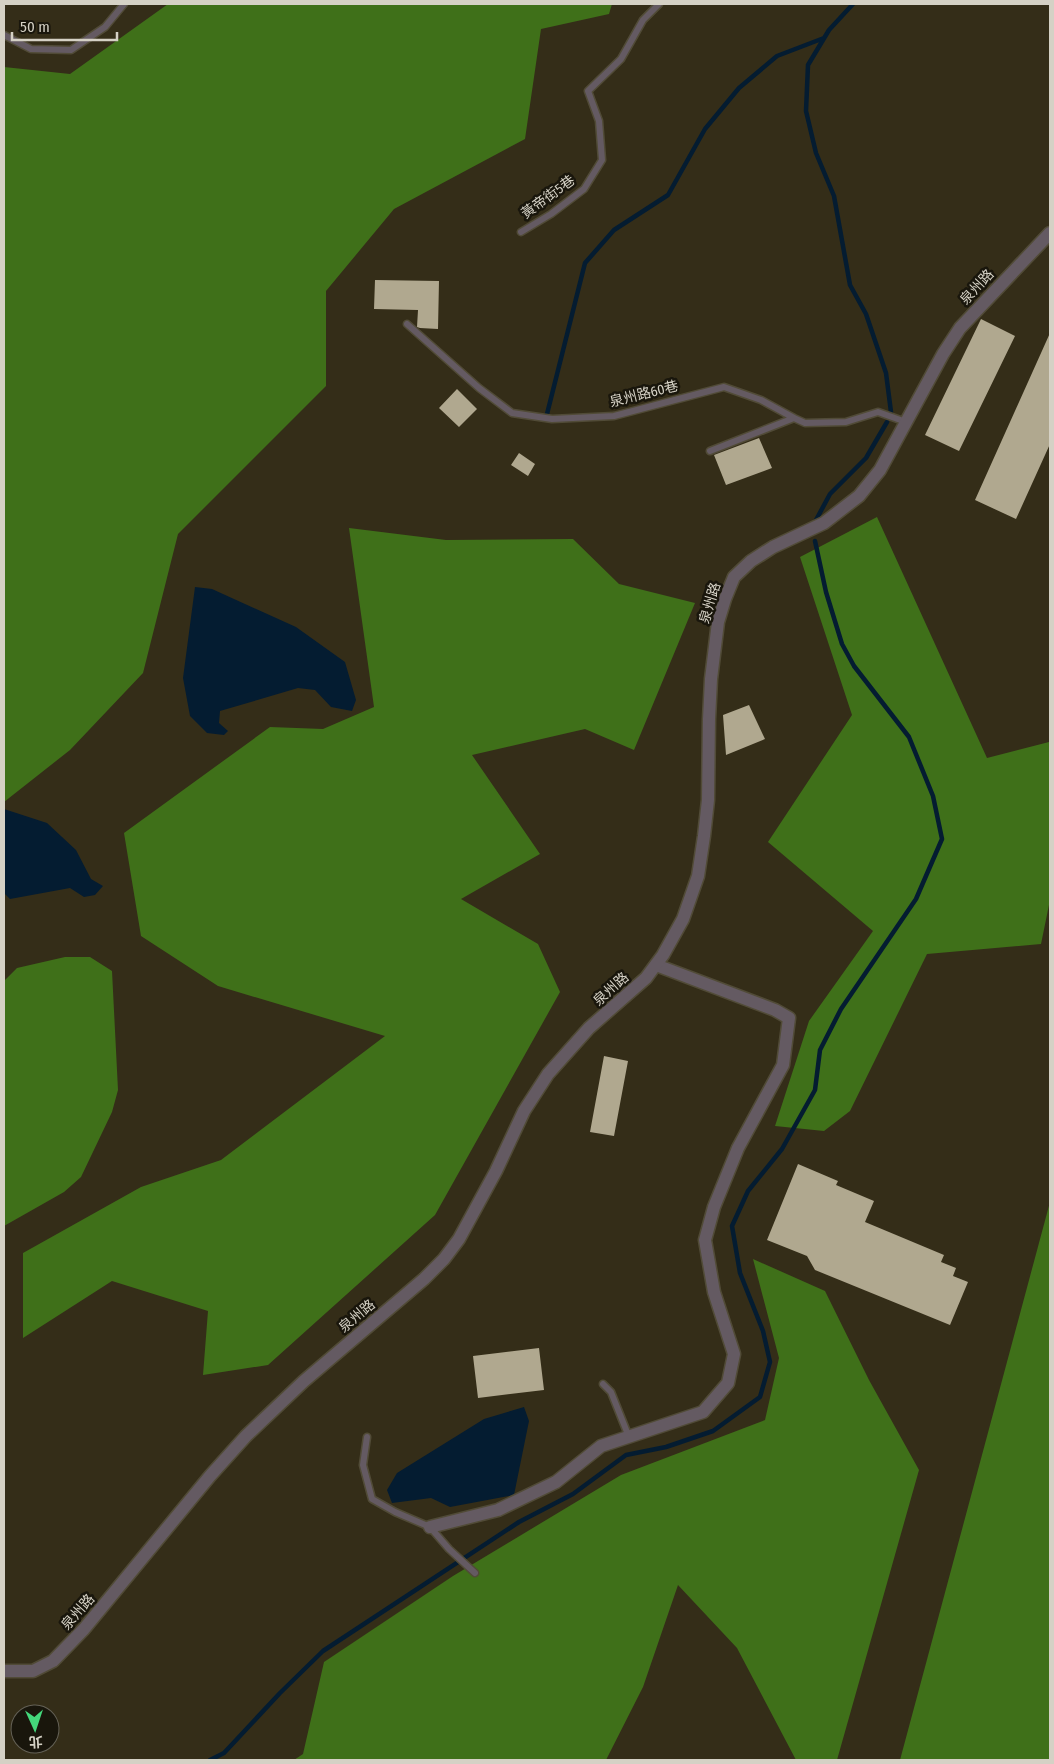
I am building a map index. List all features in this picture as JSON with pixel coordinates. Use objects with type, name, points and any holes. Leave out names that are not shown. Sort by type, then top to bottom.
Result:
[{"type":"street","name":"泉州路","points":[[4,1671],[33,1671],[54,1661],[84,1629],[210,1476],[246,1436],[304,1381],[424,1279],[444,1259],[459,1239],[496,1171],[524,1111],[548,1074],[589,1028],[639,984],[656,965],[683,920],[698,876],[708,800],[711,679],[717,631],[724,599],[734,577],[751,560],[824,522],[859,496],[880,470],[960,328],[1050,233]]},
{"type":"street","points":[[430,1527],[498,1510],[556,1482],[600,1446],[703,1412],[728,1383],[734,1354],[714,1292],[705,1240],[714,1207],[738,1148],[783,1065],[789,1018],[775,1010],[656,965]]},
{"type":"lane","points":[[4,35],[31,49],[71,50],[105,27],[124,4]]},
{"type":"lane","name":"黃帝街5巷","points":[[521,232],[551,214],[584,189],[602,160],[599,121],[588,91],[621,59],[643,20],[659,4]]},
{"type":"lane","name":"泉州路60巷","points":[[406,324],[479,388],[512,413],[552,419],[614,416],[724,387],[761,400],[805,423],[846,422],[878,412],[906,422]]},
{"type":"lane","points":[[710,451],[794,418]]},
{"type":"lane","points":[[603,1384],[612,1392],[629,1437]]},
{"type":"lane","points":[[367,1437],[363,1465],[372,1499],[395,1512],[430,1527],[454,1554],[475,1573]]},
{"type":"green space","points":[[168,4],[612,4],[609,14],[541,29],[525,139],[394,209],[326,291],[326,386],[178,534],[143,673],[70,750],[4,802],[4,67],[70,74]]},
{"type":"green space","points":[[877,517],[987,758],[1049,742],[1050,655],[1050,900],[1041,944],[927,954],[850,1111],[824,1131],[775,1126],[809,1021],[873,931],[768,842],[852,715],[800,557]]},
{"type":"green space","points":[[349,528],[446,540],[573,539],[619,584],[695,603],[634,750],[585,729],[472,755],[540,854],[461,899],[538,944],[560,992],[435,1215],[268,1365],[203,1375],[208,1311],[112,1281],[23,1338],[23,1253],[141,1187],[221,1160],[385,1036],[218,986],[141,936],[124,833],[270,727],[323,729],[374,707]]},
{"type":"green space","points":[[65,957],[90,957],[112,971],[118,1090],[112,1112],[81,1177],[64,1192],[4,1226],[4,981],[17,968]]},
{"type":"green space","points":[[1050,1202],[1050,1760],[900,1760]]},
{"type":"green space","points":[[753,1259],[825,1291],[869,1380],[919,1470],[837,1760],[796,1760],[737,1648],[678,1585],[643,1687],[606,1760],[294,1760],[303,1754],[324,1662],[453,1576],[621,1475],[765,1420],[779,1358]]},
{"type":"water","points":[[195,587],[212,589],[296,627],[345,662],[356,700],[352,711],[331,707],[315,690],[298,688],[220,711],[219,723],[228,731],[224,735],[207,733],[190,716],[183,678]]},
{"type":"water","points":[[4,809],[47,823],[76,850],[91,879],[103,886],[95,895],[84,897],[70,888],[10,899],[4,893]]},
{"type":"water","points":[[524,1407],[529,1421],[514,1495],[450,1507],[431,1498],[392,1503],[387,1490],[397,1473],[484,1419]]},
{"type":"building","points":[[375,280],[439,281],[438,329],[417,327],[418,310],[374,309]]},
{"type":"building","points":[[981,319],[1015,336],[959,451],[925,435]]},
{"type":"building","points":[[1050,333],[1050,444],[1016,519],[975,500]]},
{"type":"building","points":[[457,389],[477,409],[459,427],[439,408]]},
{"type":"building","points":[[759,438],[772,468],[726,485],[714,455]]},
{"type":"building","points":[[519,453],[535,464],[528,476],[511,465]]},
{"type":"building","points":[[749,705],[765,739],[726,755],[723,715]]},
{"type":"building","points":[[604,1056],[628,1061],[614,1136],[590,1132]]},
{"type":"building","points":[[798,1164],[838,1181],[836,1185],[874,1201],[865,1222],[944,1255],[941,1262],[956,1268],[953,1276],[968,1282],[950,1325],[815,1270],[807,1256],[767,1240]]},
{"type":"building","points":[[539,1348],[544,1390],[478,1398],[473,1356]]},
{"type":"waterway","points":[[853,4],[829,30],[808,65],[806,111],[816,153],[834,196],[850,285],[866,314],[886,373],[891,412]]},
{"type":"waterway","points":[[547,414],[585,263],[614,230],[668,195],[705,129],[739,88],[777,56],[824,38]]},
{"type":"waterway","points":[[816,520],[830,494],[866,458],[887,422]]},
{"type":"waterway","points":[[210,1760],[224,1753],[280,1693],[323,1651],[519,1522],[573,1494],[626,1455],[666,1447],[713,1431],[760,1397],[770,1362],[763,1331],[740,1273],[732,1226],[748,1191],[782,1149],[815,1090],[820,1050],[841,1009],[916,899],[942,839],[933,796],[909,737],[854,666],[842,644],[826,592],[815,541]]}]
